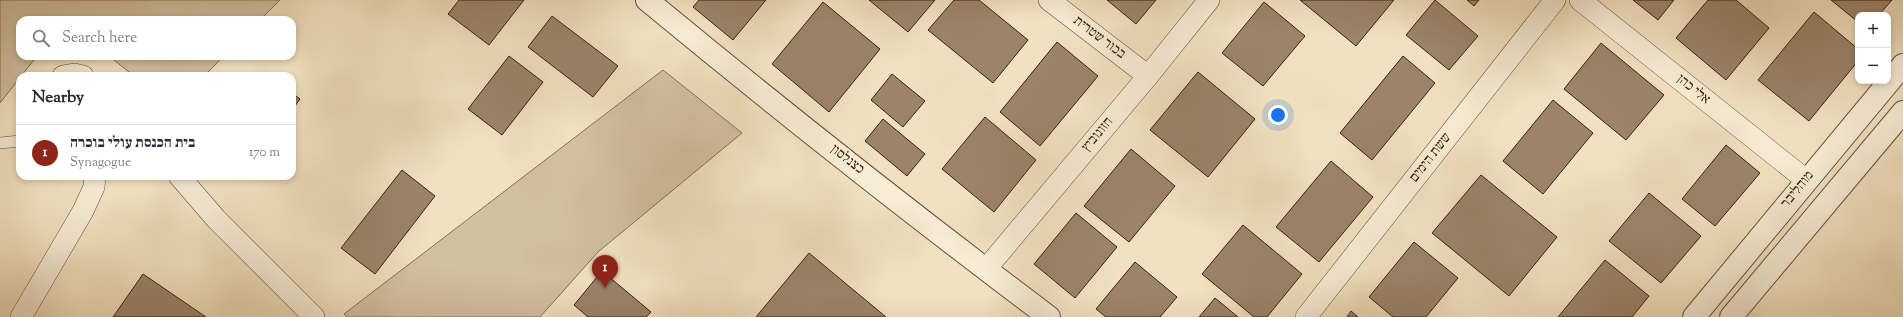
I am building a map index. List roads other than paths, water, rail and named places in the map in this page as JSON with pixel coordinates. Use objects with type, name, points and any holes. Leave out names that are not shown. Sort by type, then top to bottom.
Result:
[{"type":"street","name":"כצנלסון","points":[[647,0],[732,70],[1049,317]]},
{"type":"street","name":"בכור שטרית","points":[[1049,0],[1148,76]]},
{"type":"street","name":"חזונוביץ","points":[[986,269],[1148,76],[1209,0]]},
{"type":"street","name":"ששת הימים","points":[[1306,317],[1556,0]]},
{"type":"street","name":"אלי כהן","points":[[1580,0],[1806,180]]},
{"type":"street","name":"מוהליבר","points":[[1694,317],[1806,180],[1903,65]]},
{"type":"street","points":[[1731,317],[1903,112]]},
{"type":"street","points":[[20,317],[83,211],[94,187],[95,180]]},
{"type":"street","points":[[182,180],[216,220],[314,317]]},
{"type":"lane","points":[[0,142],[16,141]]},
{"type":"place","name":"בית הכנסת עולי בוכרה","points":[[605,288]]}]
